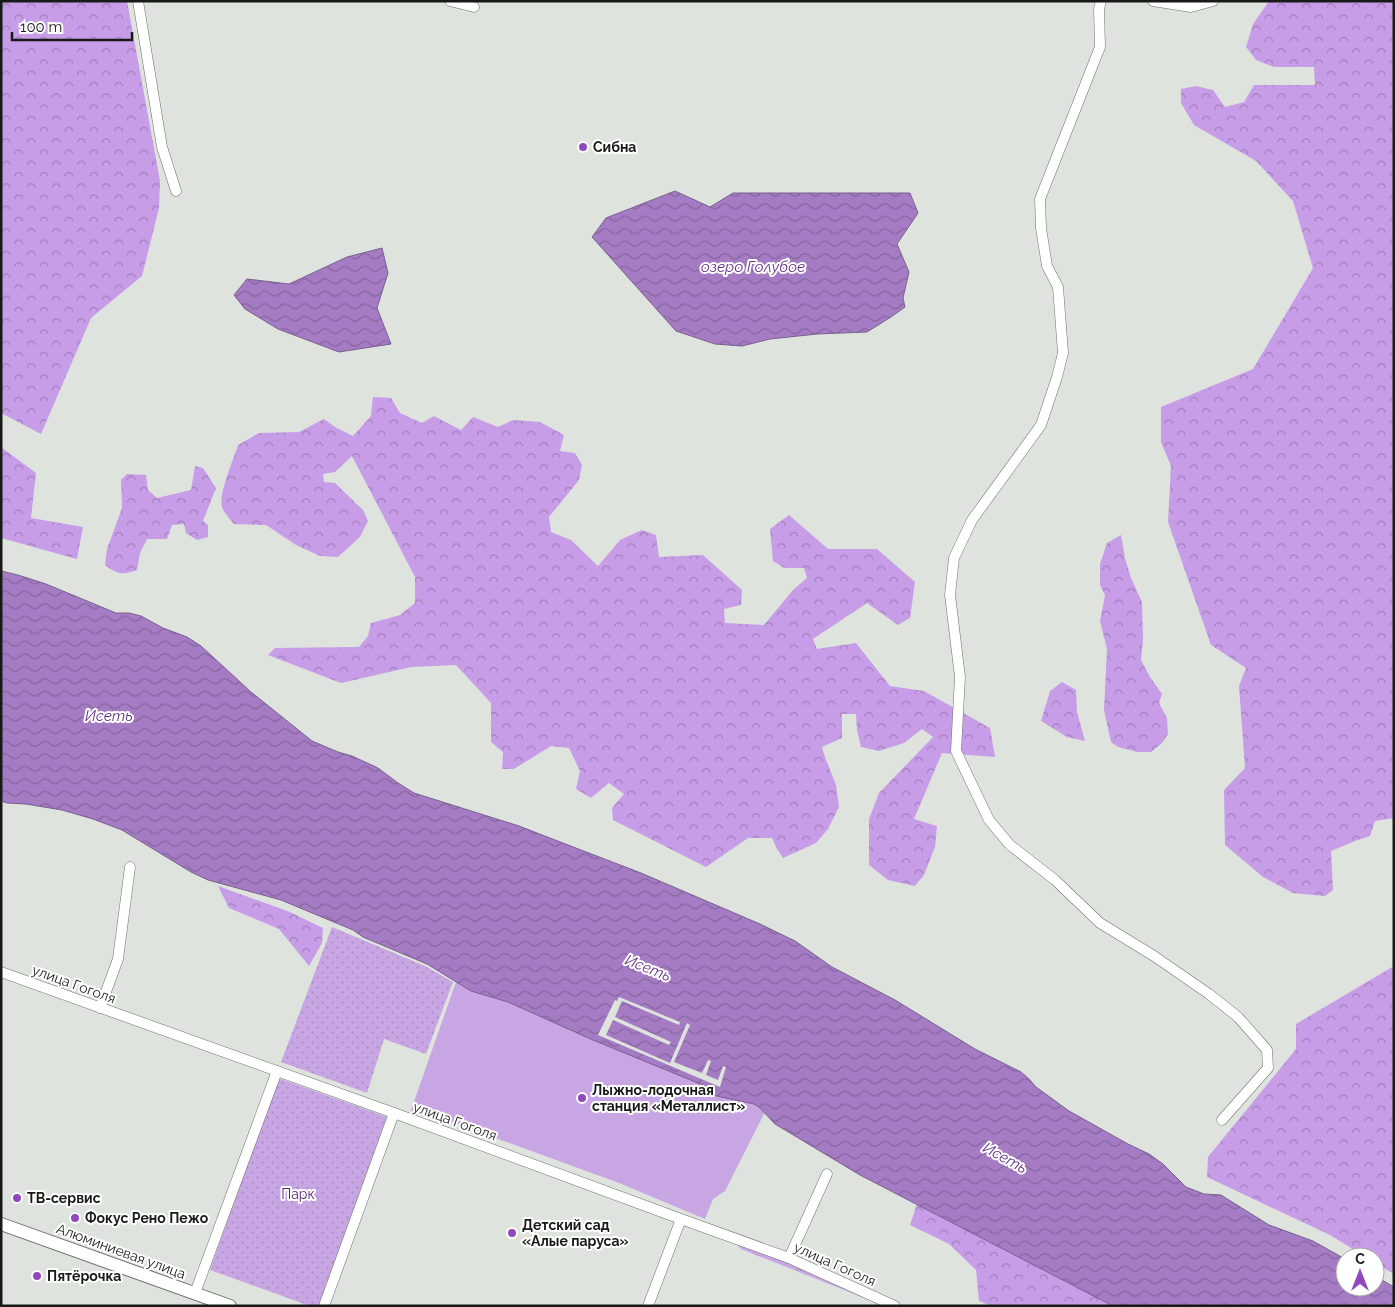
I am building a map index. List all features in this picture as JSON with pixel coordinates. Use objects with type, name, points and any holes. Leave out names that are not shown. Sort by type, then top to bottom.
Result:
[{"type":"main road","name":"Алюминиевая улица","points":[[1,1224],[225,1305]]},
{"type":"street","points":[[138,1],[162,147],[176,192]]},
{"type":"street","points":[[450,1],[474,7]]},
{"type":"street","points":[[1101,1],[1099,9],[1100,46],[1040,199],[1041,228],[1047,266],[1058,287],[1062,353],[1057,377],[1041,425],[972,520],[954,558],[950,595],[960,678],[956,751],[989,820],[1010,845],[1055,880],[1100,922],[1154,956],[1238,1017],[1267,1050],[1268,1068],[1222,1120]]},
{"type":"street","points":[[1153,1],[1191,7],[1213,1]]},
{"type":"street","points":[[100,1008],[118,959],[130,867]]},
{"type":"street","name":"улица Гоголя","points":[[1,972],[394,1113],[788,1258],[895,1306]]},
{"type":"street","points":[[195,1293],[277,1071]]},
{"type":"street","points":[[324,1306],[394,1113]]},
{"type":"street","points":[[788,1258],[827,1174]]},
{"type":"street","points":[[648,1306],[681,1219]]},
{"type":"green space","points":[[1,1],[127,1],[160,181],[159,208],[142,276],[91,318],[41,434],[1,413]]},
{"type":"green space","points":[[1269,1],[1394,1],[1394,818],[1375,821],[1370,836],[1331,851],[1333,890],[1325,896],[1293,893],[1263,877],[1225,845],[1224,790],[1245,768],[1239,686],[1246,668],[1211,645],[1168,522],[1171,466],[1161,442],[1161,407],[1253,369],[1313,268],[1293,201],[1256,161],[1194,125],[1181,103],[1181,89],[1196,86],[1213,90],[1225,107],[1244,102],[1254,85],[1315,85],[1314,67],[1274,67],[1256,60],[1246,47],[1253,24]]},
{"type":"green space","points":[[373,397],[391,398],[400,413],[422,423],[434,416],[461,430],[473,417],[498,427],[513,420],[540,422],[564,435],[560,451],[575,453],[582,465],[579,480],[549,517],[551,532],[571,540],[598,566],[620,540],[642,530],[656,535],[659,557],[703,555],[742,590],[741,605],[724,609],[725,623],[764,625],[793,590],[807,578],[804,568],[784,568],[773,561],[770,529],[789,515],[828,549],[877,549],[915,582],[910,618],[898,625],[867,603],[813,639],[817,649],[856,643],[890,686],[924,691],[990,728],[995,757],[942,753],[914,819],[937,826],[935,847],[924,875],[915,886],[888,880],[869,865],[869,819],[879,793],[933,737],[922,729],[904,743],[879,751],[861,747],[856,714],[842,714],[842,738],[822,747],[836,785],[839,807],[828,829],[816,843],[783,858],[772,838],[748,838],[706,867],[613,820],[612,808],[624,794],[609,783],[591,798],[576,789],[580,771],[569,748],[551,746],[514,769],[502,769],[503,752],[491,742],[491,703],[456,665],[411,667],[341,683],[268,655],[275,648],[359,647],[368,636],[371,623],[400,615],[415,603],[415,577],[352,456],[335,472],[323,474],[324,482],[335,483],[363,510],[368,521],[360,537],[338,557],[320,556],[296,545],[266,525],[234,524],[222,507],[221,501],[224,486],[238,445],[259,433],[299,432],[324,419],[353,436],[371,416]]},
{"type":"green space","points":[[1,447],[36,473],[31,518],[83,527],[77,559],[1,538]]},
{"type":"green space","points":[[195,466],[203,468],[216,488],[203,521],[208,525],[208,537],[197,540],[186,533],[184,524],[172,525],[167,539],[147,539],[140,553],[137,570],[120,573],[113,571],[105,565],[107,549],[122,508],[121,480],[127,474],[146,475],[148,490],[157,498],[191,490]]},
{"type":"green space","points":[[1121,535],[1131,578],[1142,602],[1143,640],[1141,660],[1162,694],[1159,703],[1167,718],[1168,734],[1162,743],[1151,752],[1138,752],[1118,747],[1111,742],[1104,710],[1107,649],[1100,621],[1105,595],[1100,585],[1100,564],[1107,543]]},
{"type":"green space","points":[[1062,682],[1076,690],[1077,712],[1085,741],[1067,737],[1041,721],[1050,691]]},
{"type":"green space","points":[[218,886],[290,912],[323,928],[322,943],[309,966],[279,929],[229,908]]},
{"type":"green space","points":[[332,927],[425,966],[453,982],[426,1054],[384,1039],[367,1093],[281,1062]]},
{"type":"green space","points":[[1394,966],[1394,1274],[1385,1269],[1385,1247],[1350,1247],[1330,1235],[1207,1177],[1208,1157],[1296,1049],[1296,1024]]},
{"type":"green space","name":"Лыжно-лодочная станция «Металлист»","points":[[457,979],[769,1104],[725,1191],[713,1199],[705,1219],[619,1183],[452,1122],[410,1113]]},
{"type":"green space","name":"Парк","points":[[278,1078],[387,1117],[319,1306],[310,1306],[210,1270]]},
{"type":"green space","points":[[917,1204],[1113,1306],[991,1306],[979,1301],[976,1270],[949,1244],[910,1225]]},
{"type":"green space","points":[[735,1242],[892,1306],[882,1306],[741,1249]]},
{"type":"water","name":"озеро Голубое","points":[[675,191],[710,207],[733,193],[910,193],[918,213],[897,244],[909,272],[903,298],[905,307],[867,332],[817,334],[770,339],[742,346],[715,344],[676,331],[592,237],[606,218]]},
{"type":"water","points":[[382,248],[388,273],[377,308],[391,344],[339,352],[278,329],[245,309],[234,295],[247,279],[289,284],[347,257]]},
{"type":"water","name":"Исеть","points":[[1,571],[46,584],[116,613],[129,613],[141,616],[163,628],[187,637],[201,646],[251,692],[312,741],[378,768],[414,793],[519,826],[641,873],[795,941],[832,967],[895,1000],[975,1049],[1021,1072],[1036,1087],[1069,1111],[1149,1154],[1163,1164],[1186,1187],[1204,1194],[1221,1195],[1269,1225],[1313,1241],[1335,1253],[1335,1297],[1385,1297],[1385,1282],[1394,1287],[1394,1306],[1113,1306],[860,1175],[775,1124],[754,1104],[712,1095],[710,1088],[593,1040],[508,1002],[471,991],[427,964],[281,900],[208,880],[191,872],[122,830],[62,810],[1,801]]},
{"type":"pier","points":[[619,997],[680,1022],[679,1025],[622,1001],[615,1017],[671,1042],[669,1045],[613,1020],[606,1035],[670,1063],[687,1023],[690,1025],[674,1062],[702,1073],[708,1060],[711,1061],[706,1075],[718,1080],[723,1066],[726,1067],[720,1087],[598,1035],[615,1000],[617,1001]]},
{"type":"place","name":"Сибна","points":[[583,147]]},
{"type":"place","name":"Лыжно-лодочная станция «Металлист»","points":[[582,1098]]},
{"type":"place","name":"ТВ-сервис","points":[[17,1198]]},
{"type":"place","name":"Фокус Рено Пежо","points":[[75,1218]]},
{"type":"place","name":"Детский сад «Алые паруса»","points":[[512,1233]]},
{"type":"place","name":"Пятёрочка","points":[[37,1276]]}]
